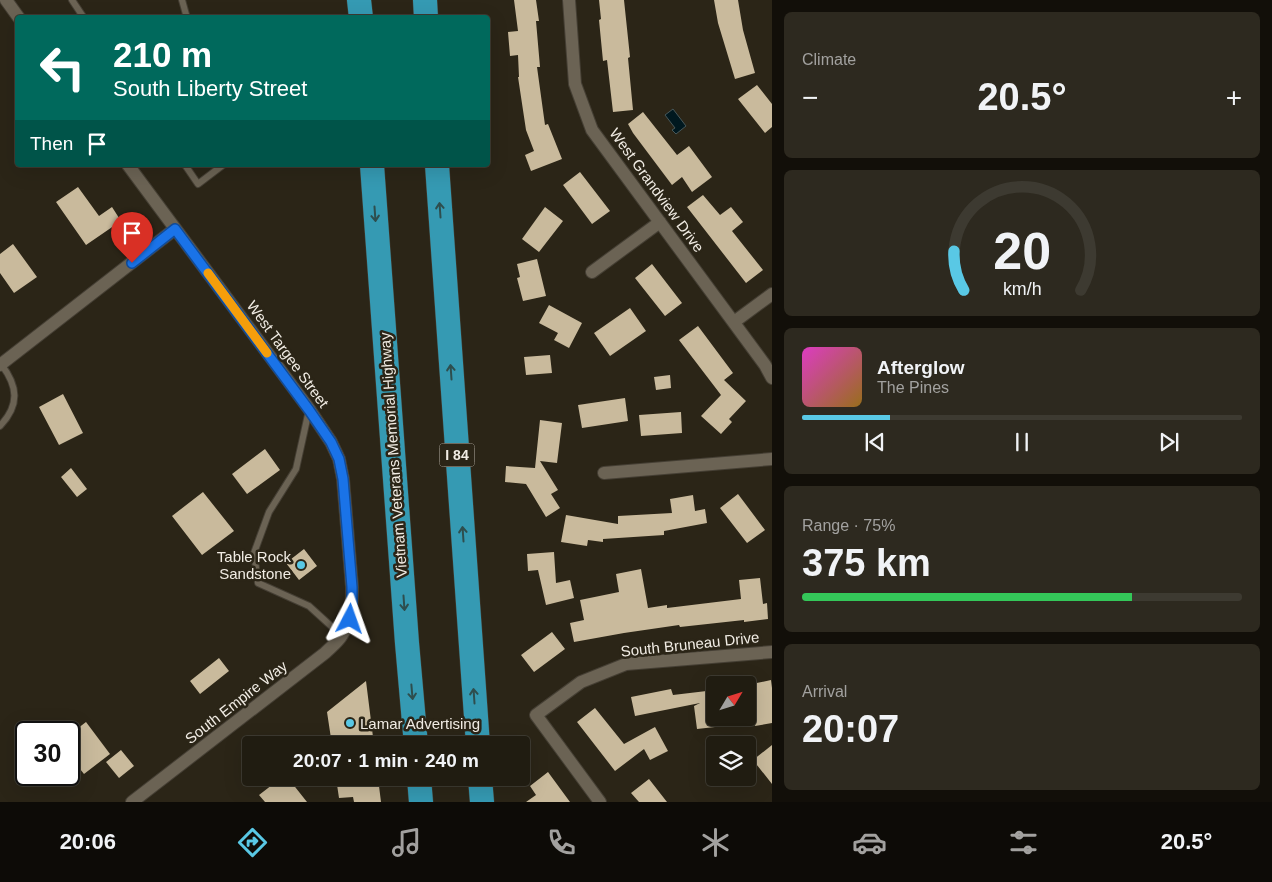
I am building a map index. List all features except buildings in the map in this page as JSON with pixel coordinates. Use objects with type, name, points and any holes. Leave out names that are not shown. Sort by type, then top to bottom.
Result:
[{"type":"highway","points":[[359,0],[361,15]]},
{"type":"highway","points":[[425,0],[426,15]]},
{"type":"highway","name":"Vietnam Veterans Memorial Highway","points":[[372,167],[415,736]]},
{"type":"highway","name":"I 84","points":[[436,167],[477,736]]},
{"type":"highway","points":[[420,786],[421,802]]},
{"type":"highway","points":[[481,786],[482,802]]},
{"type":"street","points":[[6,0],[16,15]]},
{"type":"street","name":"West Grandview Drive","points":[[569,0],[575,84],[592,130],[734,322],[772,378]]},
{"type":"street","name":"West Targee Street","points":[[129,167],[331,442],[339,459],[343,479],[352,587],[350,619]]},
{"type":"street","points":[[592,272],[660,222]]},
{"type":"street","points":[[1,365],[175,229]]},
{"type":"street","points":[[734,322],[772,294]]},
{"type":"street","points":[[604,473],[772,458]]},
{"type":"street","name":"South Empire Way","points":[[132,802],[325,653],[342,636],[350,619]]},
{"type":"street","name":"South Bruneau Drive","points":[[600,802],[536,715],[581,682],[626,664],[772,652]]},
{"type":"lane","points":[[72,0],[82,15]]},
{"type":"lane","points":[[182,0],[186,15]]},
{"type":"lane","points":[[187,167],[198,184],[220,167]]},
{"type":"lane","points":[[0,426],[11,411],[15,399],[14,388],[9,374],[1,365]]},
{"type":"lane","points":[[309,410],[296,468],[269,512],[254,553],[258,584],[309,606],[342,636]]},
{"type":"water","points":[[673,109],[686,126],[676,134],[672,130],[675,128],[665,115]]},
{"type":"slow traffic","points":[[208,273],[267,353]]},
{"type":"place","name":"Table Rock Sandstone","points":[[301,565]]},
{"type":"place","name":"Lamar Advertising","points":[[350,723]]},
{"type":"route","points":[[132,263],[175,229],[331,442],[339,459],[343,479],[352,587],[350,619]]}]
